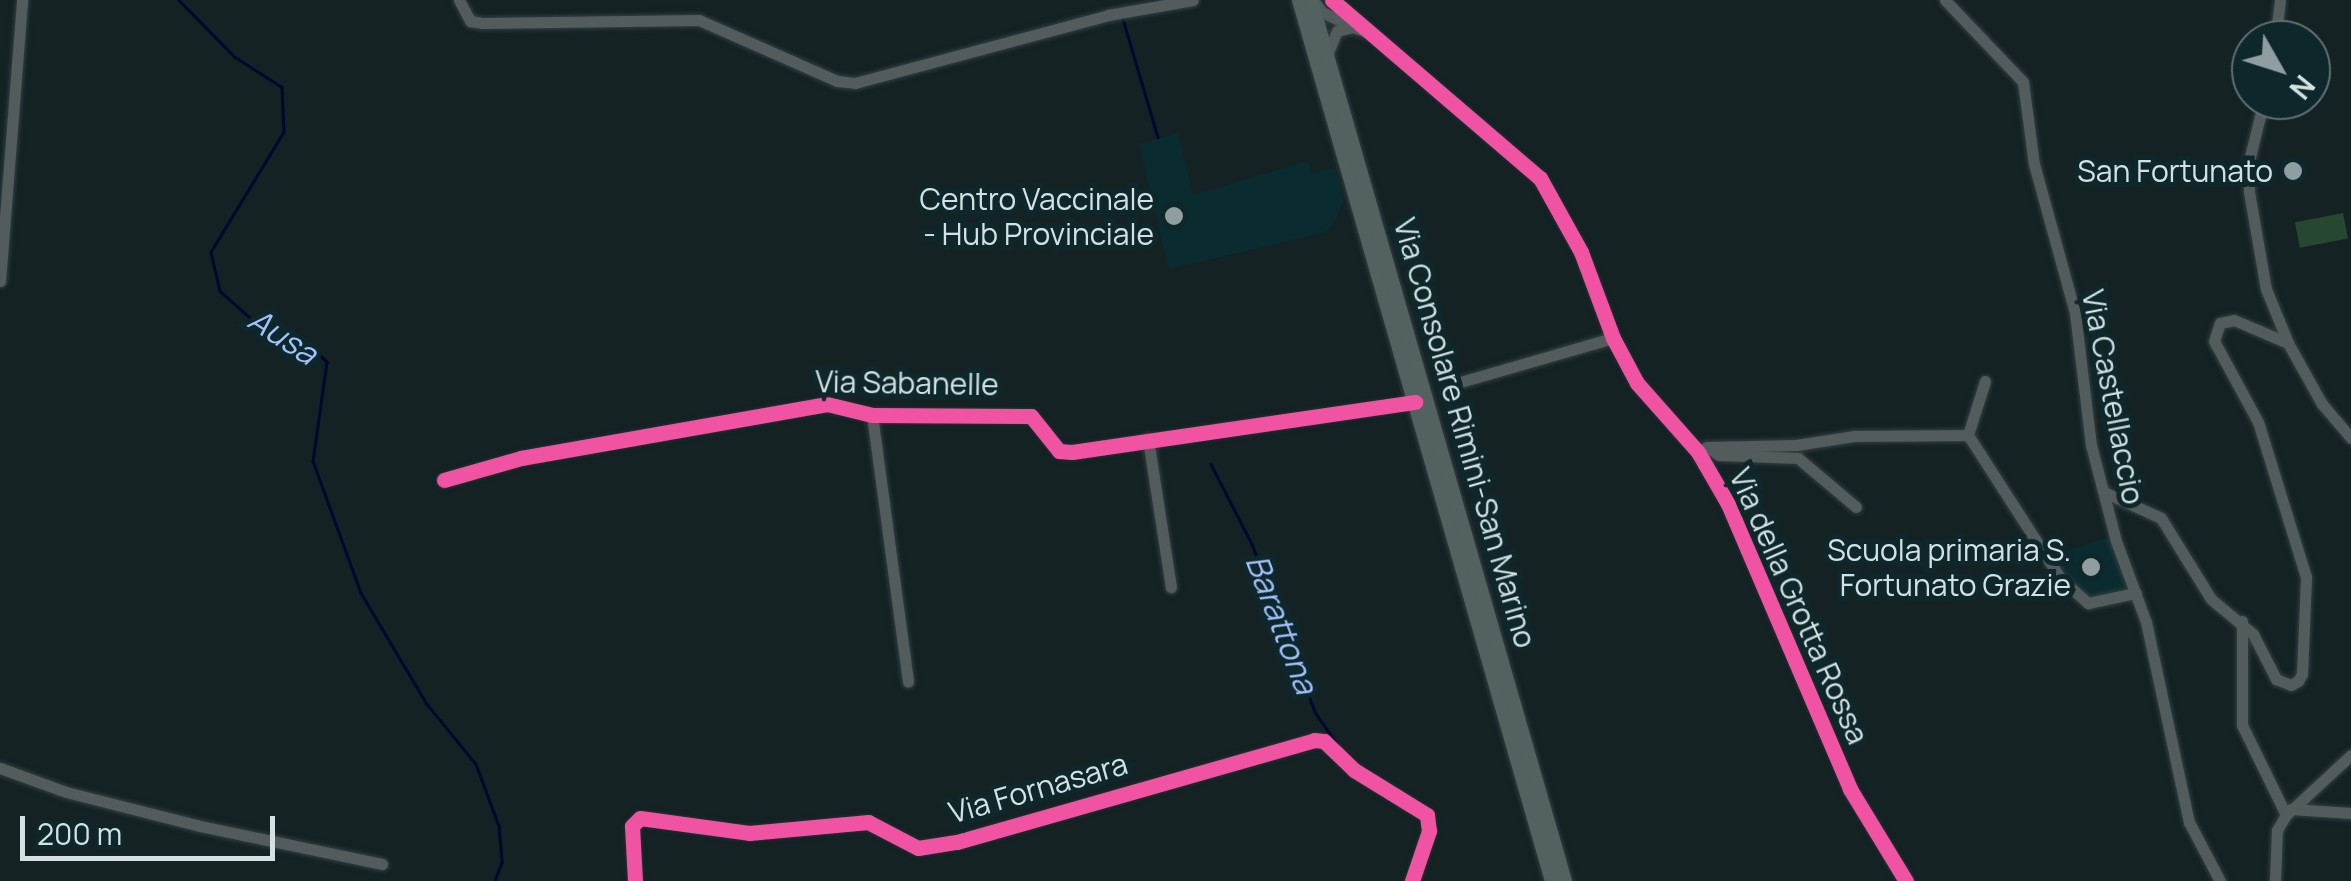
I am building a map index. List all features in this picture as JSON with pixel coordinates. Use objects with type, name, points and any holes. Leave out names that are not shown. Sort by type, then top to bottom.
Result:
[{"type":"main road","name":"Via Consolare Rimini-San Marino","points":[[1299,0],[1552,881]]},
{"type":"main road","name":"Via Consolare Rimini-San Marino","points":[[1312,0],[1565,881]]},
{"type":"street","points":[[0,281],[22,0]]},
{"type":"street","points":[[459,0],[470,21],[482,24],[699,20],[837,81],[855,82],[1108,15],[1193,0]]},
{"type":"street","name":"Via della Grotta Rossa","points":[[1312,0],[1322,12],[1375,36]]},
{"type":"street","name":"Via della Grotta Rossa","points":[[1332,0],[1540,178],[1581,252],[1613,338],[1637,383],[1703,449],[1746,539],[1850,789],[1903,880]]},
{"type":"street","name":"Via Castellaccio","points":[[1945,0],[2023,82],[2034,164],[2075,314],[2083,396],[2104,492],[2154,657],[2189,822],[2220,881]]},
{"type":"street","points":[[1328,57],[1330,38],[1337,30],[1354,27]]},
{"type":"street","points":[[2259,120],[2248,192],[2266,289],[2288,343],[2322,404],[2351,438]]},
{"type":"street","points":[[2104,492],[2161,518],[2212,599],[2242,621],[2276,679],[2291,685],[2298,681],[2302,674],[2306,576],[2258,422],[2214,340],[2220,323],[2234,320],[2288,343]]},
{"type":"street","name":"Via Consolare Rimini-San Marino","points":[[1450,385],[1613,338]]},
{"type":"street","points":[[1968,435],[1986,381]]},
{"type":"street","name":"Via Sabanelle","points":[[444,480],[521,458],[828,404],[872,415],[1031,416],[1060,451],[1072,452],[1415,402]]},
{"type":"street","name":"Via Sabanelle","points":[[872,415],[908,682]]},
{"type":"street","points":[[1703,449],[1796,445],[1854,436],[1968,435]]},
{"type":"street","points":[[1968,435],[2060,578],[2078,599],[2098,603],[2136,592]]},
{"type":"street","points":[[1148,439],[1171,587]]},
{"type":"street","points":[[1703,449],[1719,455],[1798,458],[1856,506]]},
{"type":"street","points":[[2242,621],[2242,725],[2288,812]]},
{"type":"street","name":"Via Fornasara","points":[[635,881],[632,826],[640,818],[750,833],[868,822],[918,848],[957,842],[1314,740],[1324,742],[1354,770],[1428,816],[1429,831],[1412,881]]},
{"type":"street","points":[[2275,881],[2277,830],[2288,812],[2351,755]]},
{"type":"street","points":[[0,768],[66,792],[200,826],[382,864]]},
{"type":"street","points":[[2288,812],[2351,813]]},
{"type":"shaded area","points":[[1178,133],[1193,195],[1308,161],[1312,174],[1335,167],[1344,197],[1336,220],[1326,232],[1169,269],[1139,144]]},
{"type":"shaded area","name":"Scuola primaria S. Fortunato Grazie","points":[[2112,536],[2131,591],[2088,600],[2052,556]]},
{"type":"green space","points":[[2343,213],[2348,239],[2300,248],[2295,222]]},
{"type":"waterway","name":"Ausa","points":[[179,0],[235,57],[282,87],[284,132],[211,252],[220,291],[255,322],[309,345],[327,362],[313,461],[361,593],[427,704],[476,764],[499,826],[502,862],[495,881]]},
{"type":"waterway","name":"Barattona","points":[[1123,19],[1158,137]]},
{"type":"waterway","name":"Barattona","points":[[1211,464],[1252,544],[1315,712],[1341,749]]},
{"type":"cycle path","points":[[1332,0],[1540,178],[1581,252],[1613,338],[1637,383],[1698,452],[1728,504],[1850,789],[1906,881]]},
{"type":"cycle path","points":[[444,480],[521,458],[827,404],[872,415],[1031,416],[1059,451],[1072,452],[1415,402]]},
{"type":"cycle path","points":[[635,881],[632,826],[640,818],[749,833],[868,822],[918,848],[957,842],[1314,740],[1324,741],[1354,770],[1427,815],[1429,831],[1412,881]]},
{"type":"place","name":"San Fortunato","points":[[2293,171]]},
{"type":"place","name":"Centro Vaccinale - Hub Provinciale","points":[[1174,216]]},
{"type":"place","name":"Scuola primaria S. Fortunato Grazie","points":[[2091,567]]}]
